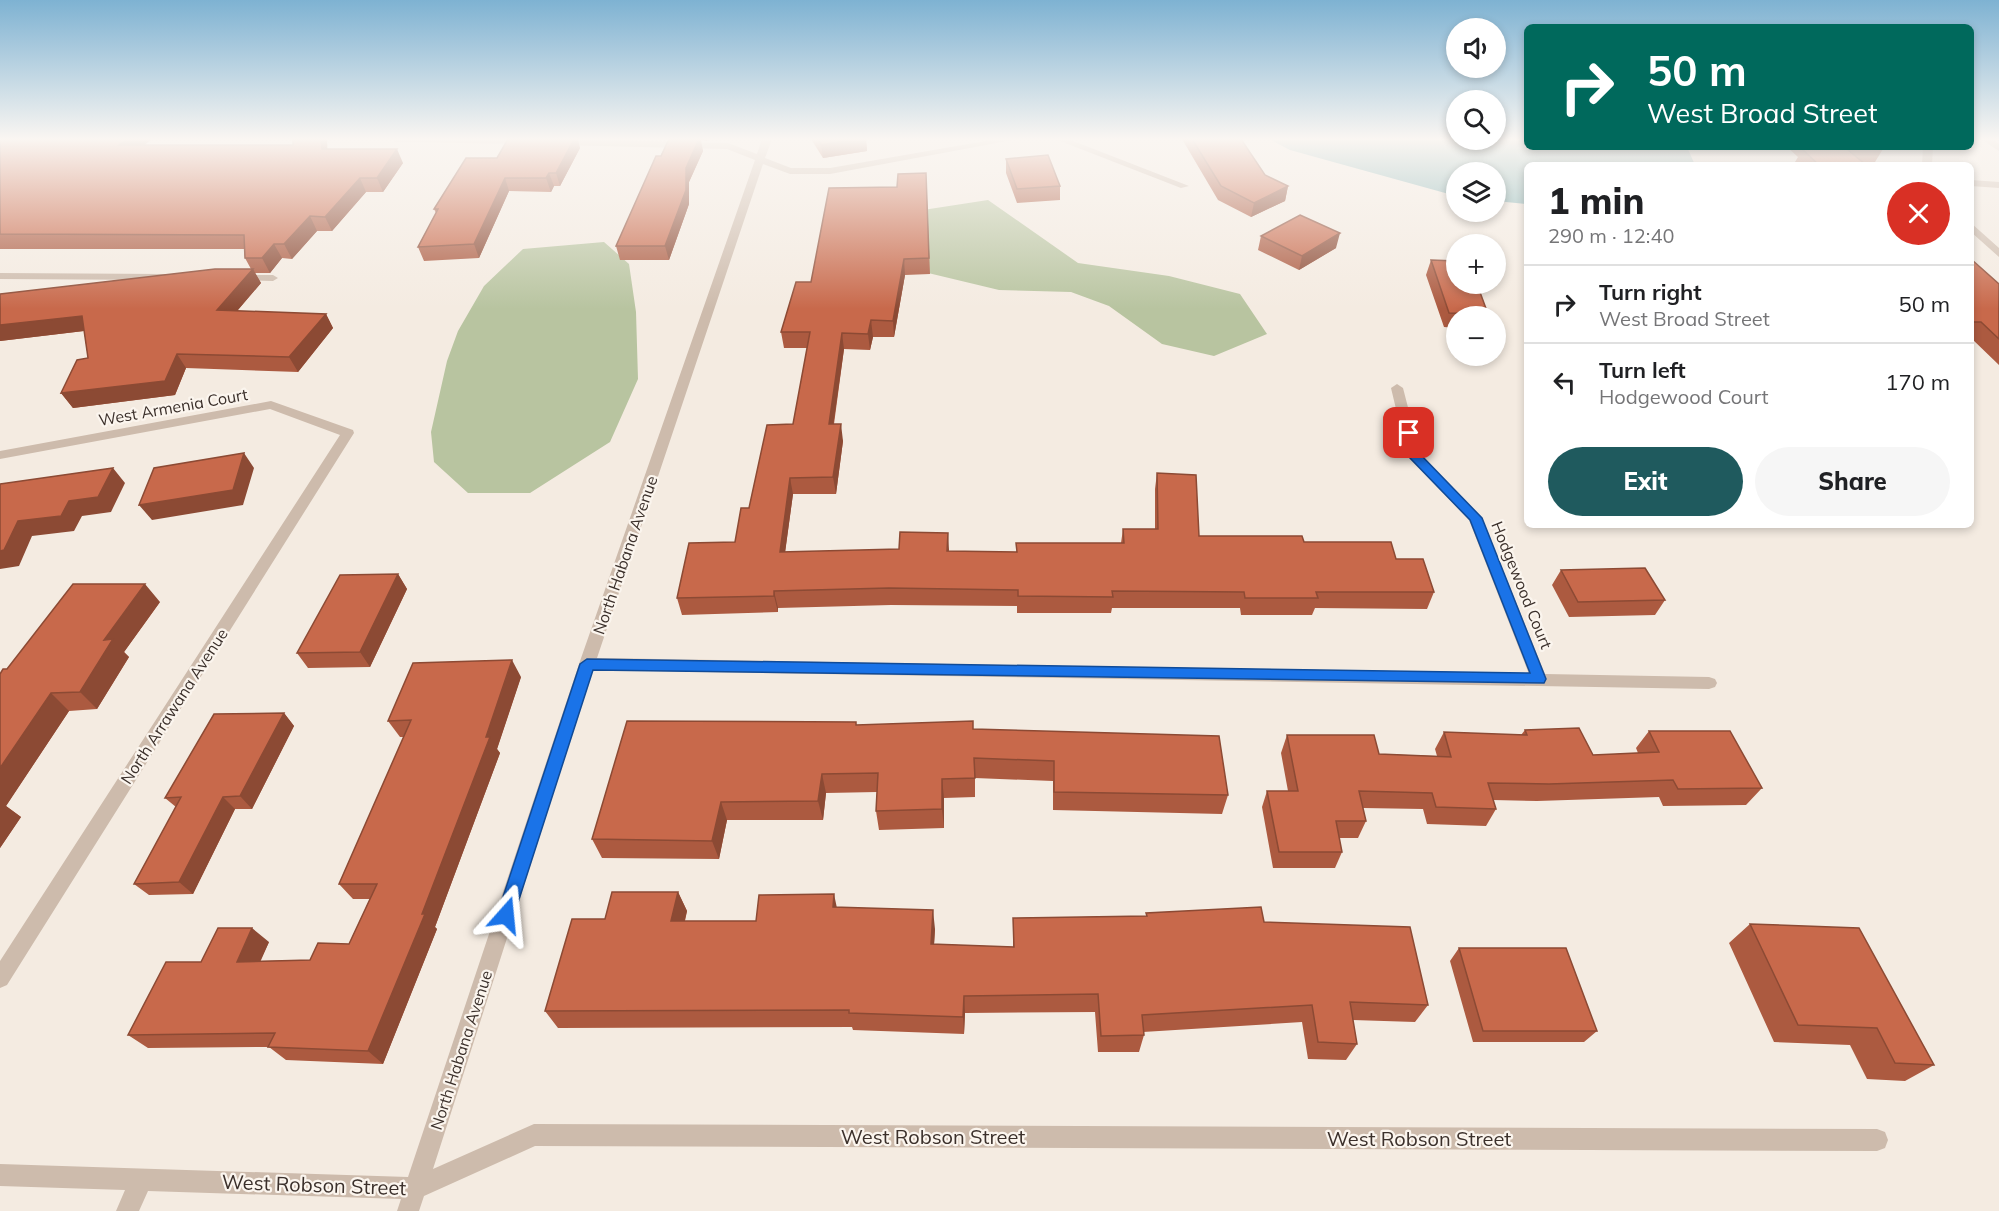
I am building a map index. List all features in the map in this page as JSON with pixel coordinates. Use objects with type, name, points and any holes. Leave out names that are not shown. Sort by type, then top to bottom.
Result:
[{"type":"street","name":"North Habana Avenue","points":[[408,1211],[587,664],[748,196]]},
{"type":"street","points":[[1974,229],[1999,254]]},
{"type":"street","points":[[0,276],[178,277]]},
{"type":"street","points":[[225,278],[273,278]]},
{"type":"street","name":"Hodgewood Court","points":[[1397,388],[1414,455],[1476,518],[1539,679]]},
{"type":"street","name":"West Armenia Court","points":[[0,455],[271,405],[348,433]]},
{"type":"street","name":"North Arrawana Avenue","points":[[0,978],[348,433]]},
{"type":"street","points":[[587,664],[1709,683]]},
{"type":"street","name":"West Robson Street","points":[[0,1175],[416,1188],[534,1135],[1877,1140]]},
{"type":"street","points":[[127,1211],[142,1179]]},
{"type":"green space","points":[[988,200],[1078,263],[1169,276],[1240,294],[1267,334],[1214,356],[1162,344],[1109,306],[1071,292],[999,290],[924,272],[910,212]]},
{"type":"green space","points":[[604,242],[629,264],[636,312],[638,379],[610,442],[530,493],[468,493],[434,462],[431,432],[447,361],[458,331],[484,286],[523,249]]},
{"type":"water","points":[[1506,196],[1524,196],[1524,204],[1506,202]]},
{"type":"building","points":[[0,196],[344,196],[325,217],[310,216],[284,244],[274,244],[262,258],[245,258],[244,235],[0,234]]},
{"type":"building","points":[[442,196],[497,196],[474,244],[418,247],[438,209],[434,209]]},
{"type":"building","points":[[638,196],[684,196],[665,246],[616,246]]},
{"type":"building","points":[[828,196],[927,196],[929,258],[904,259],[893,321],[871,320],[868,334],[842,333],[829,424],[841,424],[833,477],[790,478],[780,552],[899,549],[900,532],[948,533],[947,551],[1017,552],[1016,543],[1124,543],[1123,529],[1158,529],[1157,473],[1196,475],[1199,536],[1302,536],[1304,542],[1391,542],[1396,559],[1423,559],[1434,592],[1316,592],[1318,598],[1245,598],[1244,592],[1112,591],[1113,597],[1018,596],[1018,590],[889,588],[774,591],[774,596],[677,598],[689,543],[735,542],[741,508],[749,508],[767,425],[793,424],[810,332],[781,332],[796,282],[811,282]]},
{"type":"building","points":[[1239,196],[1269,196],[1254,203]]},
{"type":"building","points":[[1300,215],[1340,233],[1302,256],[1261,236]]},
{"type":"building","points":[[1431,260],[1446,261],[1446,294],[1481,294],[1485,306],[1447,306]]},
{"type":"building","points":[[1974,262],[1999,284],[1999,339],[1981,322],[1974,322]]},
{"type":"building","points":[[215,269],[253,269],[217,310],[326,314],[289,357],[177,354],[165,381],[61,393],[77,360],[88,358],[82,316],[0,325],[0,294]]},
{"type":"building","points":[[244,453],[233,490],[139,505],[154,468]]},
{"type":"building","points":[[113,468],[98,497],[69,501],[61,516],[18,521],[4,550],[0,551],[0,484]]},
{"type":"building","points":[[1645,568],[1665,600],[1578,602],[1561,570]]},
{"type":"building","points":[[398,574],[360,652],[297,653],[340,575]]},
{"type":"building","points":[[73,584],[145,584],[104,640],[113,639],[80,692],[51,693],[0,768],[0,674],[3,669],[7,669]]},
{"type":"building","points":[[512,660],[486,737],[490,737],[422,914],[425,914],[368,1051],[268,1047],[275,1033],[128,1035],[166,962],[201,962],[218,928],[252,928],[237,962],[310,960],[318,943],[349,944],[377,884],[339,884],[411,720],[388,721],[413,663]]},
{"type":"building","points":[[284,713],[240,796],[223,797],[179,882],[134,884],[181,797],[165,798],[214,714]]},
{"type":"building","points":[[627,721],[856,722],[856,725],[973,721],[973,729],[1219,736],[1228,795],[1054,792],[1054,761],[974,758],[975,778],[942,779],[942,809],[876,811],[878,773],[822,774],[818,801],[721,802],[712,841],[592,839]]},
{"type":"building","points":[[1579,728],[1593,755],[1659,752],[1649,731],[1730,731],[1762,788],[1678,789],[1673,780],[1549,784],[1488,783],[1496,809],[1436,807],[1432,793],[1359,791],[1366,821],[1336,821],[1342,852],[1279,852],[1267,791],[1298,791],[1287,735],[1374,735],[1379,754],[1451,757],[1444,732],[1527,735],[1525,730]]},
{"type":"building","points":[[612,892],[678,892],[671,921],[756,921],[759,895],[834,894],[833,907],[933,910],[931,944],[1014,947],[1013,918],[1147,916],[1146,913],[1261,907],[1264,922],[1410,927],[1428,1005],[1350,1002],[1357,1044],[1318,1042],[1312,1005],[1142,1015],[1144,1035],[1101,1036],[1098,994],[964,996],[963,1017],[849,1013],[849,1010],[545,1011],[572,919],[605,919]]},
{"type":"building","points":[[1750,924],[1859,928],[1934,1065],[1895,1063],[1877,1028],[1798,1025]]},
{"type":"building","points":[[1459,948],[1566,948],[1597,1031],[1483,1031]]},
{"type":"route","points":[[506,915],[587,664],[1539,679],[1476,518],[1414,455],[1409,433]]}]
